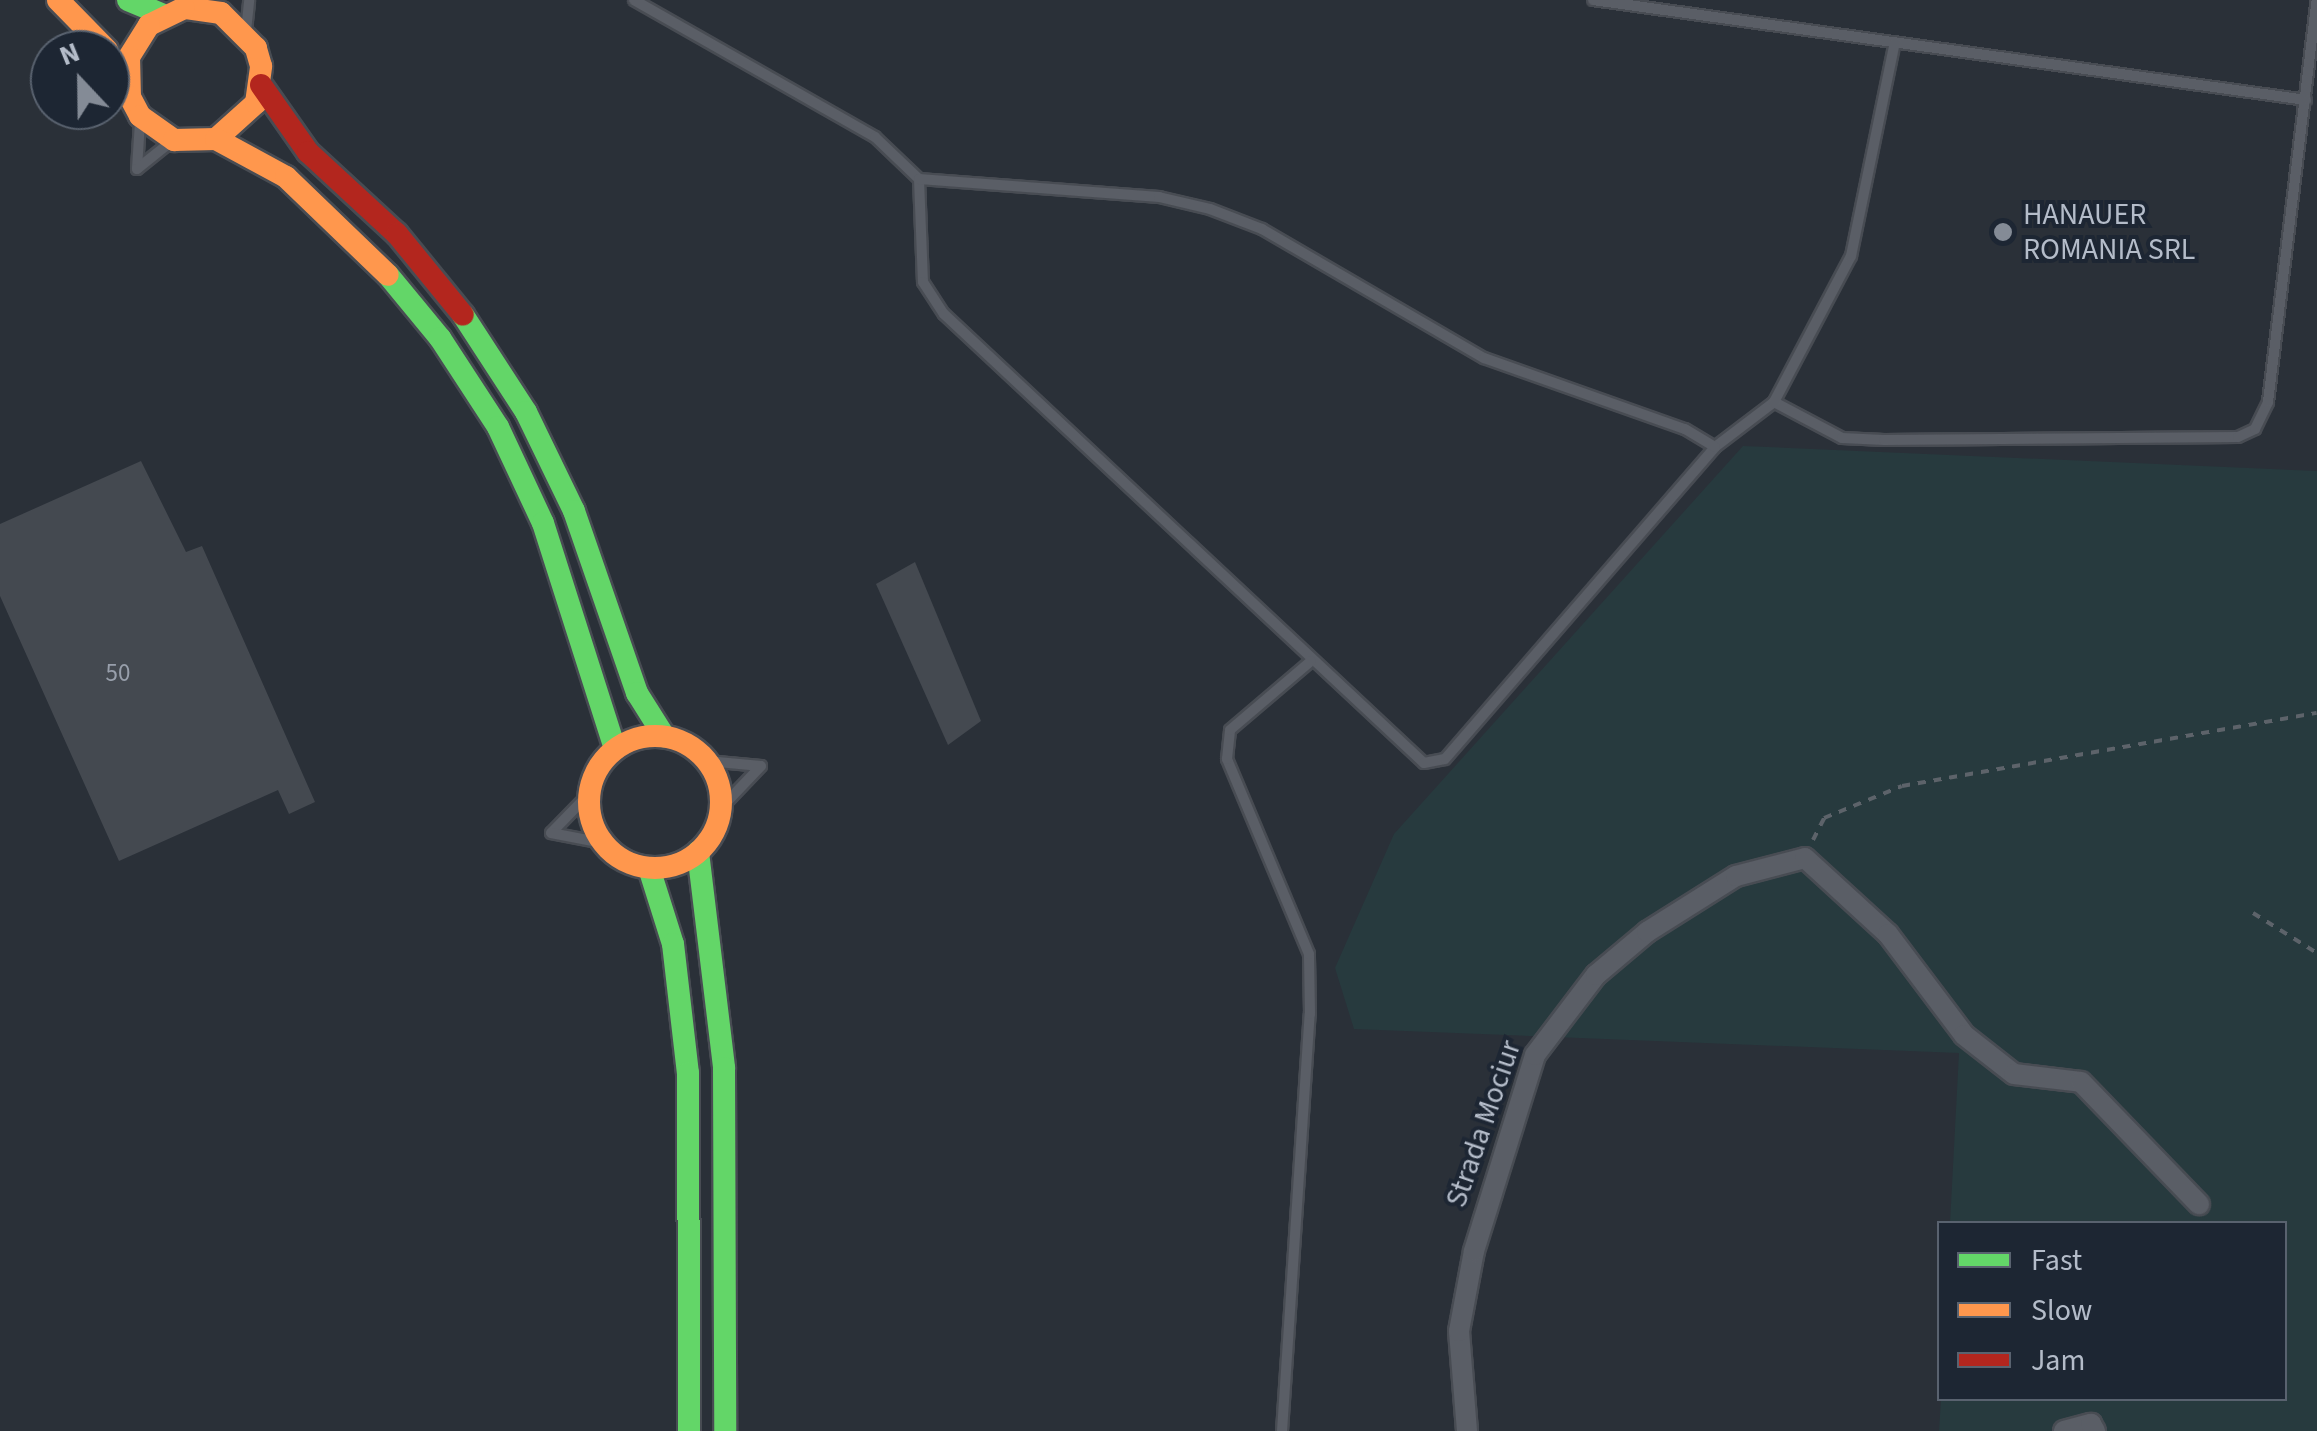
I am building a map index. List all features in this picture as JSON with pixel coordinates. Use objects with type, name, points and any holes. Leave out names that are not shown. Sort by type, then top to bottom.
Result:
[{"type":"street","points":[[58,0],[87,30]]},
{"type":"street","points":[[128,0],[164,14]]},
{"type":"street","points":[[130,62],[136,40],[164,14],[213,4],[246,32],[256,48],[261,85],[308,152],[397,234],[467,319],[526,412],[574,511],[626,635],[638,693],[664,736],[708,761],[721,808],[698,852],[724,1068],[725,1431]]},
{"type":"street","points":[[130,87],[140,116],[174,140],[216,138],[246,118],[261,85]]},
{"type":"street","points":[[216,138],[286,177],[374,257],[440,338],[498,428],[544,523],[615,749]]},
{"type":"street","points":[[664,736],[615,749],[589,794],[603,843],[649,868],[673,944],[688,1073],[689,1431]]},
{"type":"street","points":[[649,868],[698,852]]},
{"type":"street","points":[[1805,858],[1888,934],[1964,1035],[2014,1074],[2081,1082],[2198,1204]]},
{"type":"street","name":"Strada Mociur","points":[[1467,1431],[1459,1330],[1479,1234],[1535,1054],[1562,1011],[1647,932],[1736,876],[1805,858]]},
{"type":"street","points":[[2064,1431],[2091,1424],[2096,1431]]},
{"type":"lane","points":[[246,32],[249,0]]},
{"type":"lane","points":[[634,0],[876,137],[919,178],[1159,197],[1210,209],[1262,229],[1484,358],[1684,429],[1716,446]]},
{"type":"lane","points":[[1594,0],[2306,100]]},
{"type":"lane","points":[[1774,402],[1842,438],[2238,437],[2255,429],[2268,402],[2317,0]]},
{"type":"lane","points":[[919,178],[922,282],[944,314],[1424,763],[1445,759],[1716,446],[1774,402],[1851,256],[1895,42]]},
{"type":"lane","points":[[140,116],[137,169],[174,140]]},
{"type":"lane","points":[[1282,1431],[1310,1014],[1309,954],[1228,759],[1230,730],[1311,661]]},
{"type":"lane","points":[[708,761],[761,766],[721,808]]},
{"type":"lane","points":[[589,794],[551,832],[603,843]]},
{"type":"path","points":[[1805,858],[1824,818],[1902,786],[2317,713]]},
{"type":"path","points":[[2253,913],[2317,953]]},
{"type":"green space","points":[[1743,446],[2317,471],[2317,1431],[1939,1431],[1941,1401],[2287,1401],[2287,1221],[1950,1221],[1959,1053],[1354,1029],[1335,968],[1394,834]]},
{"type":"building","points":[[141,461],[186,552],[202,546],[315,802],[289,814],[278,790],[119,861],[0,596],[0,524]]},
{"type":"building","points":[[915,562],[981,721],[948,745],[876,584]]},
{"type":"traffic: fast","points":[[128,0],[164,15]]},
{"type":"traffic: fast","points":[[388,275],[440,338],[498,427],[543,523],[615,749]]},
{"type":"traffic: fast","points":[[463,315],[526,412],[574,511],[637,693],[664,736]]},
{"type":"traffic: fast","points":[[698,852],[724,1068],[725,1431]]},
{"type":"traffic: fast","points":[[649,868],[673,944],[688,1073],[689,1431]]},
{"type":"traffic: slow","points":[[58,0],[87,30]]},
{"type":"traffic: slow","points":[[216,139],[256,103],[261,66],[256,48],[221,13],[184,8],[149,25],[129,57],[130,97],[140,116],[174,140],[216,139],[286,177],[388,275]]},
{"type":"traffic: slow","points":[[655,736],[680,741],[702,755],[716,777],[721,802],[716,827],[702,849],[680,863],[655,868],[630,863],[608,849],[594,827],[589,802],[594,777],[608,755],[630,741],[655,736]]},
{"type":"traffic: jam","points":[[261,85],[308,152],[397,234],[463,315]]},
{"type":"place","name":"HANAUER ROMANIA SRL","points":[[2003,232]]}]
